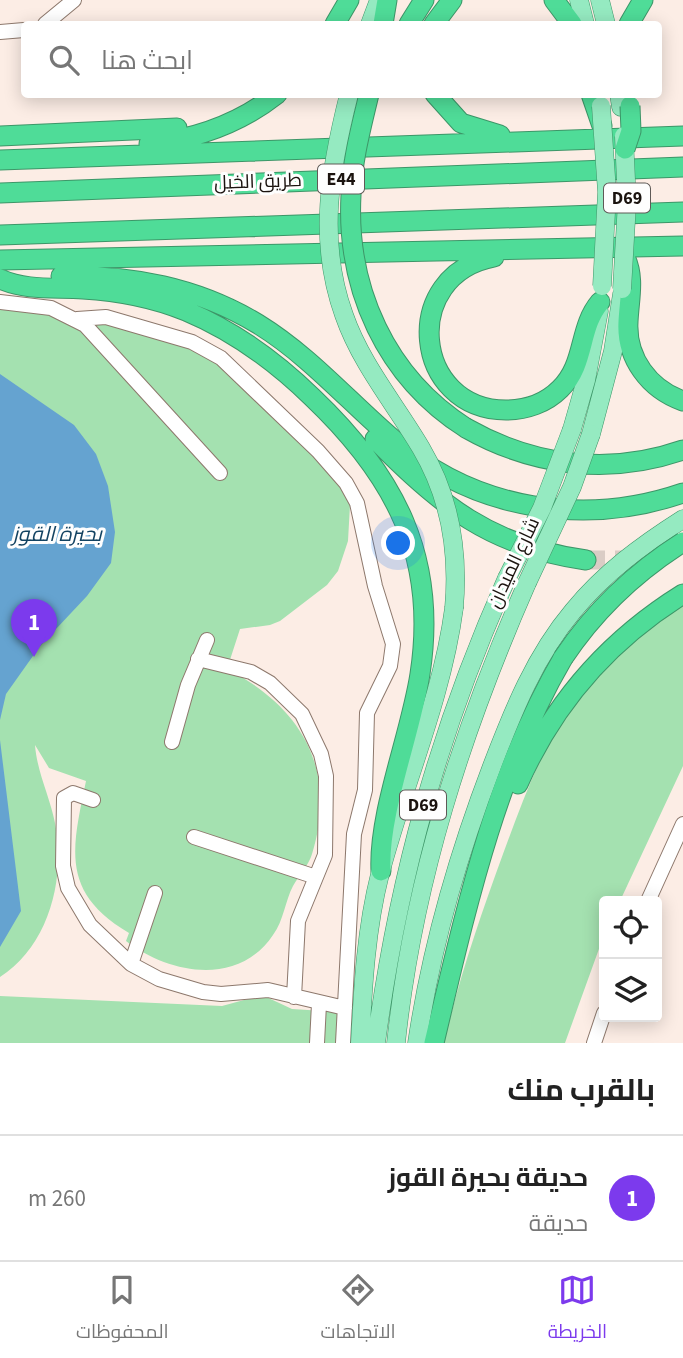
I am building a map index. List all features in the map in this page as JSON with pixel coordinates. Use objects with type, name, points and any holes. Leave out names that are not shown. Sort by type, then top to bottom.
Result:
[{"type":"highway","points":[[337,21],[349,0]]},
{"type":"highway","points":[[384,21],[387,0]]},
{"type":"highway","points":[[411,21],[424,0]]},
{"type":"highway","points":[[436,21],[452,0]]},
{"type":"highway","points":[[554,0],[570,21]]},
{"type":"highway","points":[[631,21],[643,0]]},
{"type":"highway","points":[[0,136],[178,128],[227,115],[257,98]]},
{"type":"highway","points":[[0,150],[170,142],[224,126],[254,111],[271,98]]},
{"type":"highway","points":[[368,98],[355,157],[350,211],[352,247],[371,317],[387,351],[409,381],[435,407],[466,428],[515,452],[567,464],[636,463],[683,450]]},
{"type":"highway","points":[[355,157],[369,130],[379,98]]},
{"type":"highway","points":[[438,98],[452,116],[480,131],[500,135],[557,134],[581,140]]},
{"type":"highway","points":[[624,100],[631,131],[625,149]]},
{"type":"highway","points":[[596,101],[603,127]]},
{"type":"highway","points":[[0,160],[644,138],[683,134]]},
{"type":"highway","name":"طريق الخيل","points":[[0,193],[683,167]]},
{"type":"highway","points":[[0,235],[683,212]]},
{"type":"highway","points":[[0,260],[283,257],[673,246],[683,252]]},
{"type":"highway","points":[[540,248],[475,262],[450,278],[439,294],[429,323],[429,344],[441,374],[454,390],[472,402],[492,409],[524,408],[543,401],[560,389],[573,372],[582,353],[589,319],[601,294]]},
{"type":"highway","points":[[625,257],[631,277],[627,290],[628,328],[633,356],[656,387],[683,401]]},
{"type":"highway","points":[[0,278],[105,276],[163,284],[202,296],[241,314],[294,350],[408,452],[441,474],[477,491],[516,503],[555,510],[596,510],[654,502],[683,493]]},
{"type":"highway","points":[[0,278],[30,288],[93,290],[144,298],[184,310],[225,329],[261,353],[303,388],[350,436],[386,482],[414,545],[422,585],[424,624],[420,674],[383,837],[380,876]]},
{"type":"highway","points":[[294,350],[400,466],[439,501],[485,530],[517,544],[586,559]]},
{"type":"highway","points":[[434,1043],[479,871],[520,748],[563,658],[586,625],[679,529]]},
{"type":"highway","points":[[479,871],[529,761],[561,707],[615,645],[683,594]]},
{"type":"main road","points":[[371,21],[379,0]]},
{"type":"main road","points":[[579,0],[584,21]]},
{"type":"main road","points":[[600,0],[605,21]]},
{"type":"main road","points":[[348,98],[328,191],[327,233],[332,275],[360,352],[421,448],[443,496],[455,551],[454,608],[446,656],[380,876],[366,953],[360,1043]]},
{"type":"main road","name":"شارع الميدان","points":[[376,1043],[390,947],[418,824],[457,701],[507,578],[547,495],[572,429],[589,366],[601,294],[607,203],[603,127]]},
{"type":"main road","name":"D69","points":[[625,149],[625,257]]},
{"type":"main road","name":"شارع الميدان","points":[[396,1043],[416,912],[435,833],[477,702],[527,583],[572,487],[591,434],[627,290]]},
{"type":"main road","points":[[417,1043],[434,957],[468,829],[525,685],[546,647],[586,596],[617,565],[679,529]]},
{"type":"street","points":[[50,21],[74,0]]},
{"type":"street","points":[[0,32],[21,30]]},
{"type":"street","points":[[0,302],[51,308],[77,319],[92,331],[220,473]]},
{"type":"street","points":[[77,319],[106,317],[178,337],[216,354],[280,412],[339,475],[354,496],[364,526],[374,586],[393,644],[390,666],[368,713],[365,790],[354,834],[343,1043]]},
{"type":"street","points":[[172,742],[198,659],[207,640]]},
{"type":"street","points":[[198,659],[251,672],[288,697],[314,733],[324,765],[325,855],[298,921],[294,997]]},
{"type":"street","points":[[93,800],[69,793],[63,801],[63,866],[68,888],[90,925],[131,964],[159,979],[203,992],[221,994],[268,990],[345,1008]]},
{"type":"street","points":[[650,896],[683,824]]},
{"type":"street","points":[[194,837],[316,877]]},
{"type":"street","points":[[352,883],[380,876]]},
{"type":"street","points":[[131,964],[155,893]]},
{"type":"street","points":[[349,930],[366,953]]},
{"type":"street","points":[[317,1043],[319,1004]]},
{"type":"street","points":[[594,1043],[601,1022]]},
{"type":"green space","points":[[0,307],[96,322],[182,341],[225,366],[303,442],[341,486],[350,505],[348,541],[338,571],[327,585],[280,621],[240,629],[227,669],[276,702],[294,722],[307,744],[316,769],[320,795],[319,823],[311,858],[293,886],[273,935],[258,952],[241,963],[202,970],[182,967],[162,961],[126,941],[129,933],[91,902],[81,885],[76,867],[77,828],[86,781],[49,768],[35,745],[58,844],[55,888],[42,929],[31,948],[17,964],[0,977]]},
{"type":"green space","points":[[683,605],[683,766],[622,896],[599,896],[599,949],[565,1043],[444,1043],[478,924],[516,819],[545,750],[563,718],[588,685],[602,669],[649,628]]},
{"type":"green space","points":[[262,995],[292,1009],[339,1012],[338,1043],[0,1043],[0,996],[222,1006]]},
{"type":"water","name":"بحيرة القوز","points":[[0,374],[74,425],[96,454],[108,486],[115,532],[111,563],[87,596],[40,646],[6,694],[0,720]]},
{"type":"water","points":[[0,740],[21,911],[0,947]]},
{"type":"tunnel","points":[[586,560],[637,560]]},
{"type":"place","name":"حديقة بحيرة القوز","points":[[34,657]]}]
